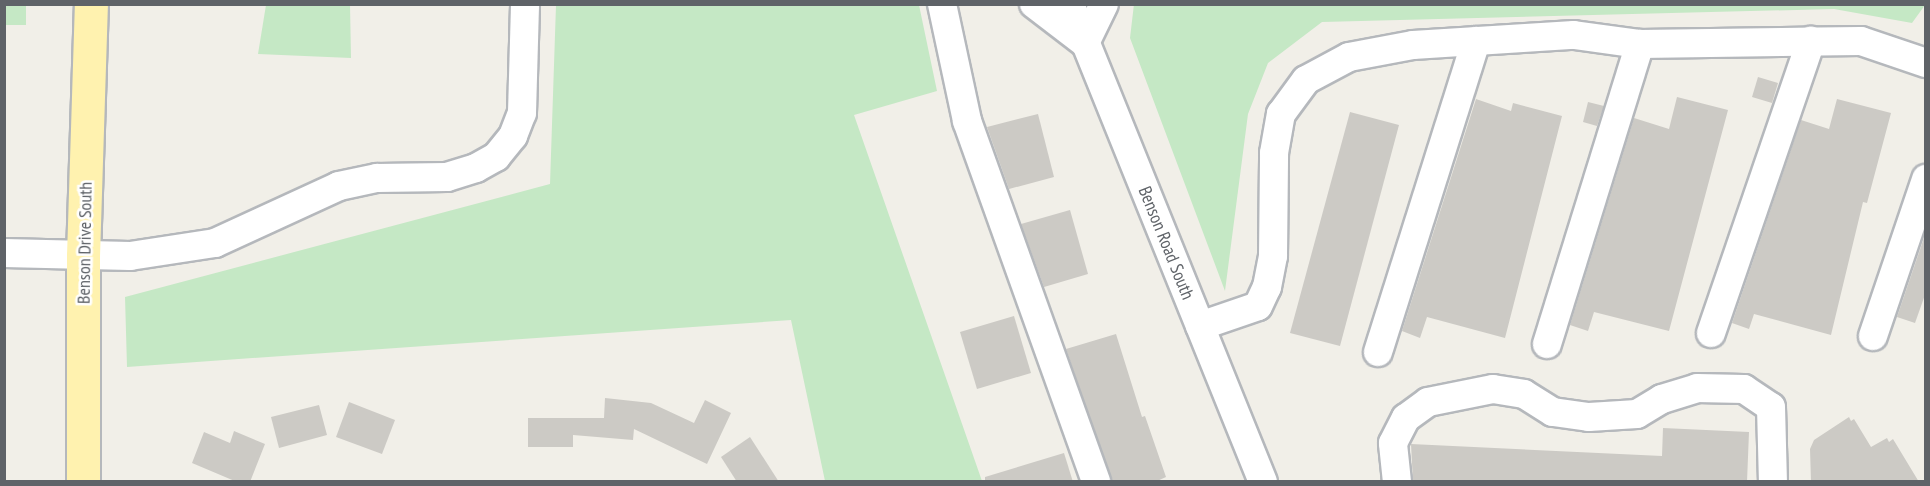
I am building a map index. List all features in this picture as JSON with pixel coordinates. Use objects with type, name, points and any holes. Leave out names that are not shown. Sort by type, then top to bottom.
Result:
[{"type":"main road","name":"Benson Drive South","points":[[83,482],[83,256],[90,4]]},
{"type":"street","points":[[4,253],[130,256],[215,243],[339,186],[376,178],[447,177],[496,157],[513,136],[522,114],[525,4]]},
{"type":"street","points":[[942,4],[967,122],[1096,482]]},
{"type":"street","points":[[1034,4],[1085,43],[1104,4]]},
{"type":"street","name":"Benson Road South","points":[[1070,4],[1263,482]]},
{"type":"street","points":[[1200,326],[1258,306],[1267,287],[1273,256],[1274,153],[1281,114],[1306,80],[1349,57],[1413,45],[1574,35],[1640,44],[1861,41],[1926,63]]},
{"type":"street","points":[[1378,352],[1476,41]]},
{"type":"street","points":[[1711,333],[1811,41]]},
{"type":"street","points":[[1547,344],[1640,44]]},
{"type":"street","points":[[1873,336],[1926,179]]},
{"type":"street","points":[[1396,482],[1393,443],[1406,418],[1428,402],[1493,389],[1524,394],[1553,411],[1589,417],[1638,414],[1662,399],[1697,388],[1744,389],[1771,407],[1773,482]]},
{"type":"green space","points":[[1134,4],[1925,5],[1912,23],[1834,9],[1322,22],[1268,63],[1248,114],[1225,291],[1130,38]]},
{"type":"green space","points":[[4,5],[26,5],[26,25],[5,25]]},
{"type":"green space","points":[[266,5],[350,5],[351,58],[258,54]]},
{"type":"green space","points":[[556,5],[919,5],[937,91],[854,115],[982,481],[825,481],[791,320],[127,367],[125,297],[550,184]]},
{"type":"building","points":[[1758,77],[1778,83],[1772,103],[1752,97]]},
{"type":"building","points":[[1677,97],[1728,110],[1669,331],[1594,312],[1588,331],[1570,325],[1634,118],[1669,129]]},
{"type":"building","points":[[1476,99],[1511,111],[1513,103],[1562,116],[1505,338],[1427,317],[1420,338],[1402,331]]},
{"type":"building","points":[[1837,99],[1891,113],[1867,203],[1863,202],[1831,335],[1754,314],[1749,329],[1732,323],[1801,120],[1829,129]]},
{"type":"building","points":[[1588,102],[1604,106],[1597,126],[1583,122]]},
{"type":"building","points":[[1350,112],[1399,125],[1340,346],[1290,333]]},
{"type":"building","points":[[1038,114],[1054,177],[1009,189],[987,127]]},
{"type":"building","points":[[1070,210],[1088,274],[1044,287],[1021,224]]},
{"type":"building","points":[[1926,232],[1926,292],[1915,323],[1897,317]]},
{"type":"building","points":[[1014,316],[1031,373],[977,389],[960,332]]},
{"type":"building","points":[[1116,334],[1142,417],[1145,416],[1166,477],[1155,482],[1112,482],[1066,349]]},
{"type":"building","points":[[605,398],[651,403],[694,423],[705,400],[731,413],[707,464],[634,429],[633,440],[573,435],[573,447],[528,447],[528,418],[604,418]]},
{"type":"building","points":[[349,402],[395,420],[382,454],[336,437]]},
{"type":"building","points":[[319,405],[327,435],[279,448],[271,417]]},
{"type":"building","points":[[1849,417],[1851,421],[1854,419],[1871,447],[1887,438],[1889,442],[1893,439],[1919,482],[1811,482],[1810,449],[1814,440]]},
{"type":"building","points":[[1663,428],[1749,432],[1747,482],[1413,482],[1411,444],[1662,456]]},
{"type":"building","points":[[234,431],[265,444],[250,482],[237,482],[192,463],[204,432],[230,443]]},
{"type":"building","points":[[750,437],[779,482],[737,482],[721,457]]},
{"type":"building","points":[[1064,453],[1073,482],[985,482],[985,477]]}]
